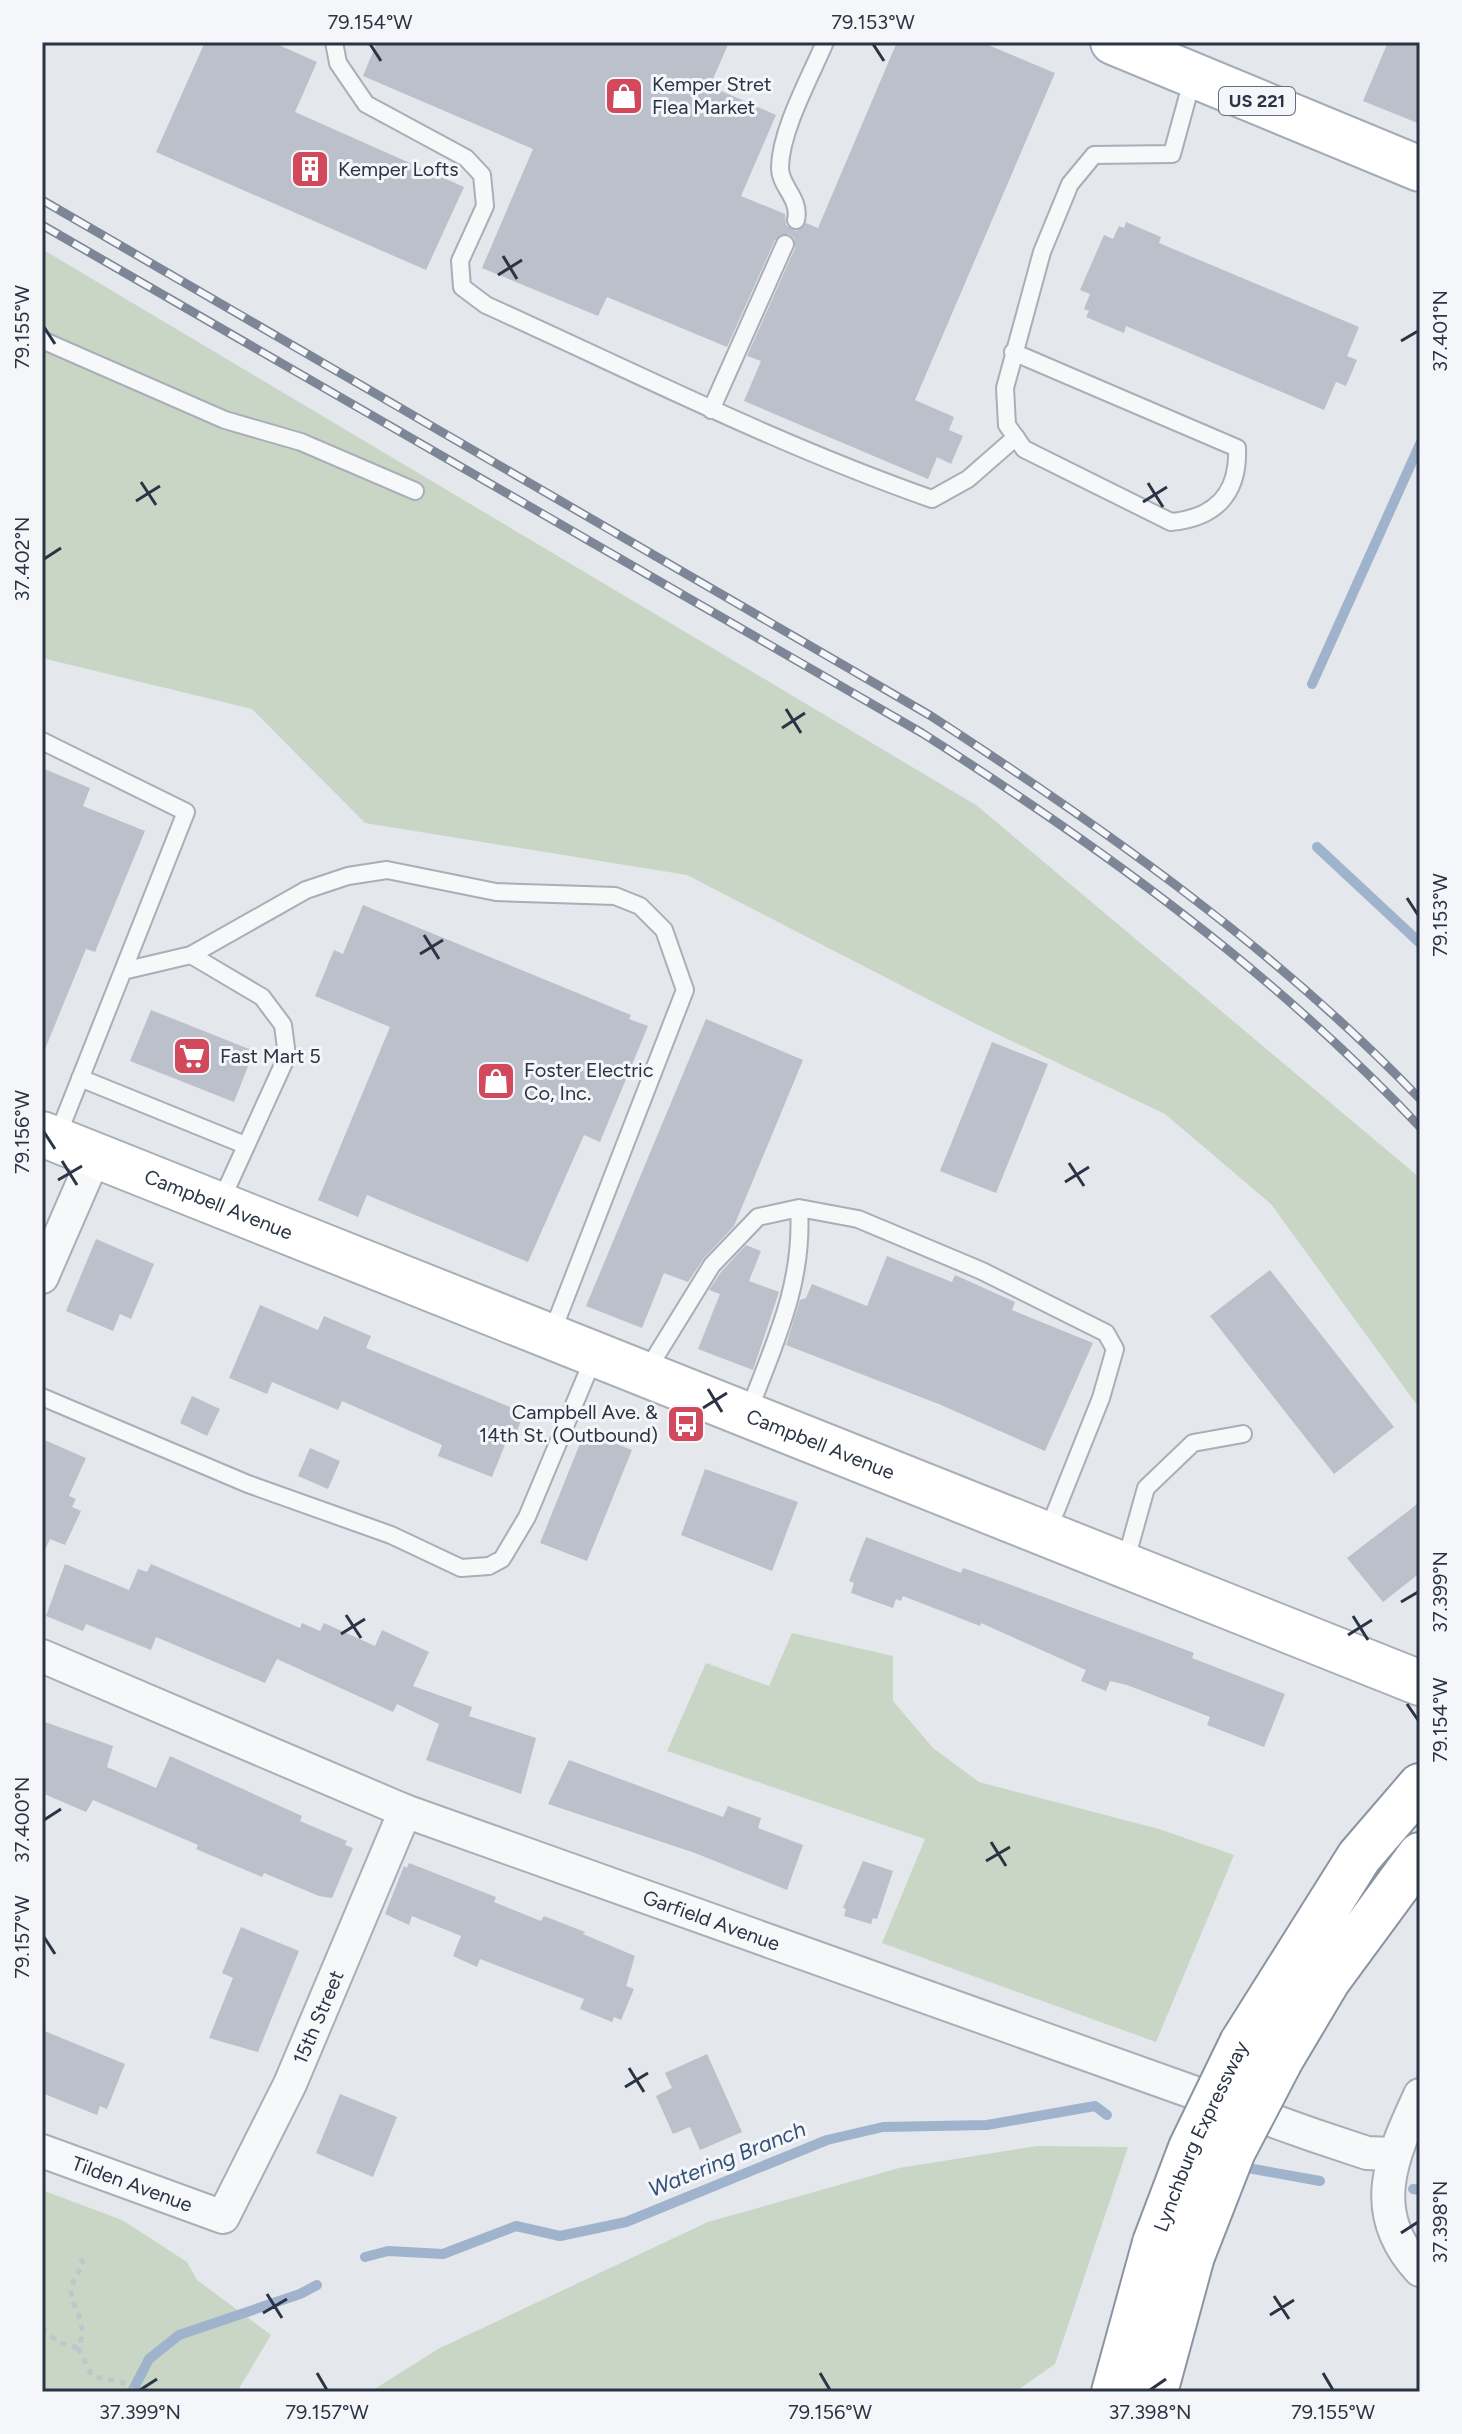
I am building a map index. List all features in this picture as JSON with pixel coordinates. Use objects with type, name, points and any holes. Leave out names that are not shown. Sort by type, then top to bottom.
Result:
[{"type":"main road","name":"US 221","points":[[1113,42],[1420,169]]},
{"type":"main road","name":"Campbell Avenue","points":[[64,1143],[596,1352],[1420,1683]]},
{"type":"main road","name":"Lynchburg Expressway","points":[[1114,2392],[1173,2250],[1233,2151],[1261,2051],[1359,1857],[1420,1786]]},
{"type":"main road","name":"Lynchburg Expressway","points":[[1261,2051],[1328,1980],[1420,1855]]},
{"type":"main road","name":"Lynchburg Expressway","points":[[1155,2392],[1173,2250]]},
{"type":"street","points":[[42,1277],[64,1143]]},
{"type":"street","name":"Garfield Avenue","points":[[42,1656],[405,1811],[1299,2130],[1367,2153],[1392,2154]]},
{"type":"street","name":"15th Street","points":[[223,2217],[290,2084],[405,1811]]},
{"type":"street","points":[[1420,2095],[1392,2154],[1388,2199],[1391,2224],[1401,2246],[1420,2270]]},
{"type":"street","name":"Tilden Avenue","points":[[42,2151],[223,2217]]},
{"type":"lane","points":[[334,42],[338,63],[366,104],[466,158],[482,175],[485,206],[460,261],[462,287],[486,305],[711,410],[849,470],[932,499],[968,479],[1016,437]]},
{"type":"lane","points":[[796,220],[794,196],[780,172],[782,149],[825,42]]},
{"type":"lane","points":[[1013,352],[1237,448],[1238,466],[1229,493],[1198,519],[1171,522],[1024,449],[1007,425],[1005,388],[1013,352],[1042,252],[1070,184],[1094,155],[1172,154],[1194,75]]},
{"type":"lane","points":[[711,410],[785,244]]},
{"type":"lane","points":[[42,340],[225,420],[301,442],[415,491]]},
{"type":"lane","points":[[42,741],[186,812],[80,1078],[64,1143]]},
{"type":"lane","points":[[123,971],[191,955],[306,890],[348,876],[387,870],[496,892],[615,896],[640,906],[664,930],[685,990],[551,1335]]},
{"type":"lane","points":[[191,955],[262,997],[283,1025],[287,1056],[220,1204]]},
{"type":"lane","points":[[80,1078],[245,1145]]},
{"type":"lane","points":[[646,1372],[712,1265],[758,1217],[799,1208],[858,1219],[982,1271],[1106,1333],[1115,1349],[1101,1398],[1047,1533]]},
{"type":"lane","points":[[748,1413],[790,1300],[801,1247],[799,1208]]},
{"type":"lane","points":[[42,1397],[248,1484],[391,1535],[461,1568],[489,1566],[502,1559],[527,1517],[581,1396],[596,1352]]},
{"type":"lane","points":[[1124,1564],[1146,1488],[1193,1443],[1243,1434]]},
{"type":"path","points":[[78,2348],[82,2339],[80,2317],[70,2301],[71,2280],[84,2264],[79,2257]]},
{"type":"path","points":[[42,2328],[58,2342],[78,2348],[92,2376],[124,2383],[132,2391]]},
{"type":"green space","points":[[42,249],[976,805],[1420,1178],[1420,1409],[1271,1204],[1165,1114],[978,1025],[687,875],[365,823],[252,709],[42,658]]},
{"type":"green space","points":[[792,1633],[893,1656],[893,1701],[933,1748],[979,1782],[1159,1829],[1234,1855],[1156,2042],[882,1943],[925,1839],[667,1751],[706,1663],[769,1686]]},
{"type":"green space","points":[[1037,2146],[1128,2147],[1055,2364],[1015,2392],[370,2392],[438,2349],[708,2222],[899,2168]]},
{"type":"green space","points":[[42,2190],[122,2220],[187,2262],[197,2280],[271,2335],[237,2392],[42,2392]]},
{"type":"building","name":"Kemper Lofts","points":[[205,42],[272,42],[317,62],[295,112],[464,187],[426,270],[156,152]]},
{"type":"building","points":[[377,42],[729,42],[710,86],[776,115],[741,196],[785,214],[786,225],[796,231],[806,223],[818,228],[897,42],[981,42],[1055,73],[915,400],[954,417],[949,430],[963,436],[951,464],[937,457],[928,479],[744,401],[761,361],[747,356],[795,248],[794,238],[789,234],[775,240],[727,347],[607,297],[598,316],[482,268],[533,149],[363,76]]},
{"type":"building","points":[[1388,42],[1420,42],[1420,124],[1363,101]]},
{"type":"building","points":[[1126,222],[1161,237],[1159,243],[1359,327],[1347,356],[1357,360],[1346,386],[1336,382],[1324,410],[1126,326],[1124,333],[1086,317],[1089,311],[1084,309],[1090,294],[1080,290],[1104,235],[1113,239],[1119,226],[1124,228]]},
{"type":"building","points":[[42,768],[90,788],[83,806],[145,831],[95,952],[86,949],[43,1054]]},
{"type":"building","name":"Foster Electric Co, Inc.","points":[[363,905],[631,1015],[629,1019],[648,1026],[600,1142],[584,1135],[528,1262],[367,1195],[358,1217],[318,1200],[390,1027],[315,996],[334,950],[343,954]]},
{"type":"building","name":"Fast Mart 5","points":[[151,1010],[254,1051],[234,1102],[130,1061]]},
{"type":"building","points":[[706,1019],[803,1060],[734,1226],[704,1258],[688,1282],[664,1273],[642,1328],[586,1306]]},
{"type":"building","points":[[992,1042],[1048,1064],[996,1193],[940,1171]]},
{"type":"building","points":[[96,1239],[154,1264],[131,1319],[120,1314],[113,1331],[66,1311]]},
{"type":"building","points":[[746,1245],[761,1251],[749,1281],[779,1292],[753,1370],[698,1349],[720,1294],[709,1290]]},
{"type":"building","points":[[887,1256],[952,1282],[955,1275],[1015,1302],[1012,1310],[1093,1343],[1045,1451],[941,1405],[786,1345],[800,1300],[806,1298],[812,1284],[867,1306]]},
{"type":"building","points":[[1270,1270],[1394,1427],[1334,1474],[1210,1316]]},
{"type":"building","points":[[260,1305],[318,1330],[324,1316],[371,1336],[366,1348],[515,1409],[513,1414],[522,1418],[512,1444],[506,1442],[492,1477],[438,1456],[442,1445],[342,1401],[338,1410],[272,1382],[267,1394],[229,1378]]},
{"type":"building","points":[[192,1396],[220,1409],[207,1436],[180,1423]]},
{"type":"building","points":[[585,1431],[632,1450],[587,1561],[540,1543]]},
{"type":"building","points":[[42,1439],[86,1458],[69,1496],[76,1499],[72,1507],[81,1511],[65,1545],[50,1539],[42,1557]]},
{"type":"building","points":[[310,1448],[340,1461],[328,1489],[298,1476]]},
{"type":"building","points":[[705,1469],[798,1502],[772,1571],[681,1535]]},
{"type":"building","points":[[1420,1502],[1420,1573],[1383,1602],[1347,1558]]},
{"type":"building","points":[[866,1537],[961,1573],[963,1568],[1006,1583],[1157,1639],[1194,1653],[1192,1658],[1285,1694],[1264,1747],[1207,1725],[1210,1717],[1127,1685],[1110,1681],[1106,1691],[1081,1681],[1086,1670],[981,1623],[980,1626],[903,1596],[901,1601],[896,1599],[893,1608],[851,1593],[854,1583],[849,1581]]},
{"type":"building","points":[[65,1564],[129,1590],[138,1569],[147,1572],[151,1564],[300,1628],[302,1623],[320,1631],[324,1623],[375,1646],[382,1630],[429,1652],[413,1686],[472,1707],[469,1716],[536,1738],[521,1794],[426,1760],[439,1724],[397,1704],[393,1712],[277,1659],[265,1683],[156,1637],[151,1650],[86,1624],[83,1631],[46,1616]]},
{"type":"building","points":[[42,1721],[113,1746],[107,1767],[156,1788],[170,1756],[302,1816],[300,1821],[347,1841],[345,1845],[353,1848],[332,1898],[319,1896],[264,1873],[262,1877],[196,1849],[198,1845],[93,1800],[86,1812],[42,1793]]},
{"type":"building","points":[[569,1760],[723,1817],[728,1806],[761,1818],[758,1828],[803,1845],[787,1890],[695,1853],[548,1804]]},
{"type":"building","points":[[863,1861],[893,1871],[877,1919],[873,1918],[871,1924],[844,1916],[846,1909],[843,1908]]},
{"type":"building","points":[[409,1863],[496,1897],[494,1902],[541,1921],[544,1916],[635,1956],[626,1986],[634,1989],[621,2020],[614,2017],[612,2022],[580,2009],[584,1999],[480,1959],[477,1967],[453,1956],[461,1936],[412,1916],[409,1925],[385,1914],[404,1866],[407,1868]]},
{"type":"building","points":[[241,1927],[299,1951],[258,2052],[209,2038],[233,1978],[222,1973]]},
{"type":"building","points":[[42,2030],[125,2064],[107,2109],[100,2106],[97,2115],[42,2093]]},
{"type":"building","points":[[707,2054],[742,2132],[700,2150],[690,2127],[673,2134],[656,2096],[672,2088],[665,2073]]},
{"type":"building","points":[[340,2094],[397,2117],[373,2177],[316,2153]]},
{"type":"waterway","points":[[1312,684],[1420,444]]},
{"type":"waterway","points":[[1317,847],[1420,943]]},
{"type":"waterway","name":"Watering Branch","points":[[365,2257],[388,2251],[443,2254],[516,2226],[560,2236],[626,2222],[827,2140],[883,2127],[987,2125],[1095,2106],[1107,2115]]},
{"type":"waterway","name":"Watering Branch","points":[[1237,2166],[1320,2181]]},
{"type":"waterway","name":"Watering Branch","points":[[1413,2189],[1420,2190]]},
{"type":"waterway","name":"Watering Branch","points":[[132,2392],[149,2359],[179,2335],[300,2294],[317,2285]]},
{"type":"railway","points":[[42,200],[931,716],[1060,802],[1186,893],[1307,991],[1420,1099]]},
{"type":"railway","points":[[42,225],[922,733],[989,776],[1120,867],[1245,964],[1364,1070],[1420,1127]]},
{"type":"place","name":"Kemper Stret Flea Market","points":[[624,96]]},
{"type":"place","name":"Kemper Lofts","points":[[310,169]]},
{"type":"place","name":"Fast Mart 5","points":[[192,1056]]},
{"type":"place","name":"Foster Electric Co, Inc.","points":[[496,1081]]},
{"type":"place","name":"Campbell Ave. & 14th St. (Outbound)","points":[[686,1424]]}]
